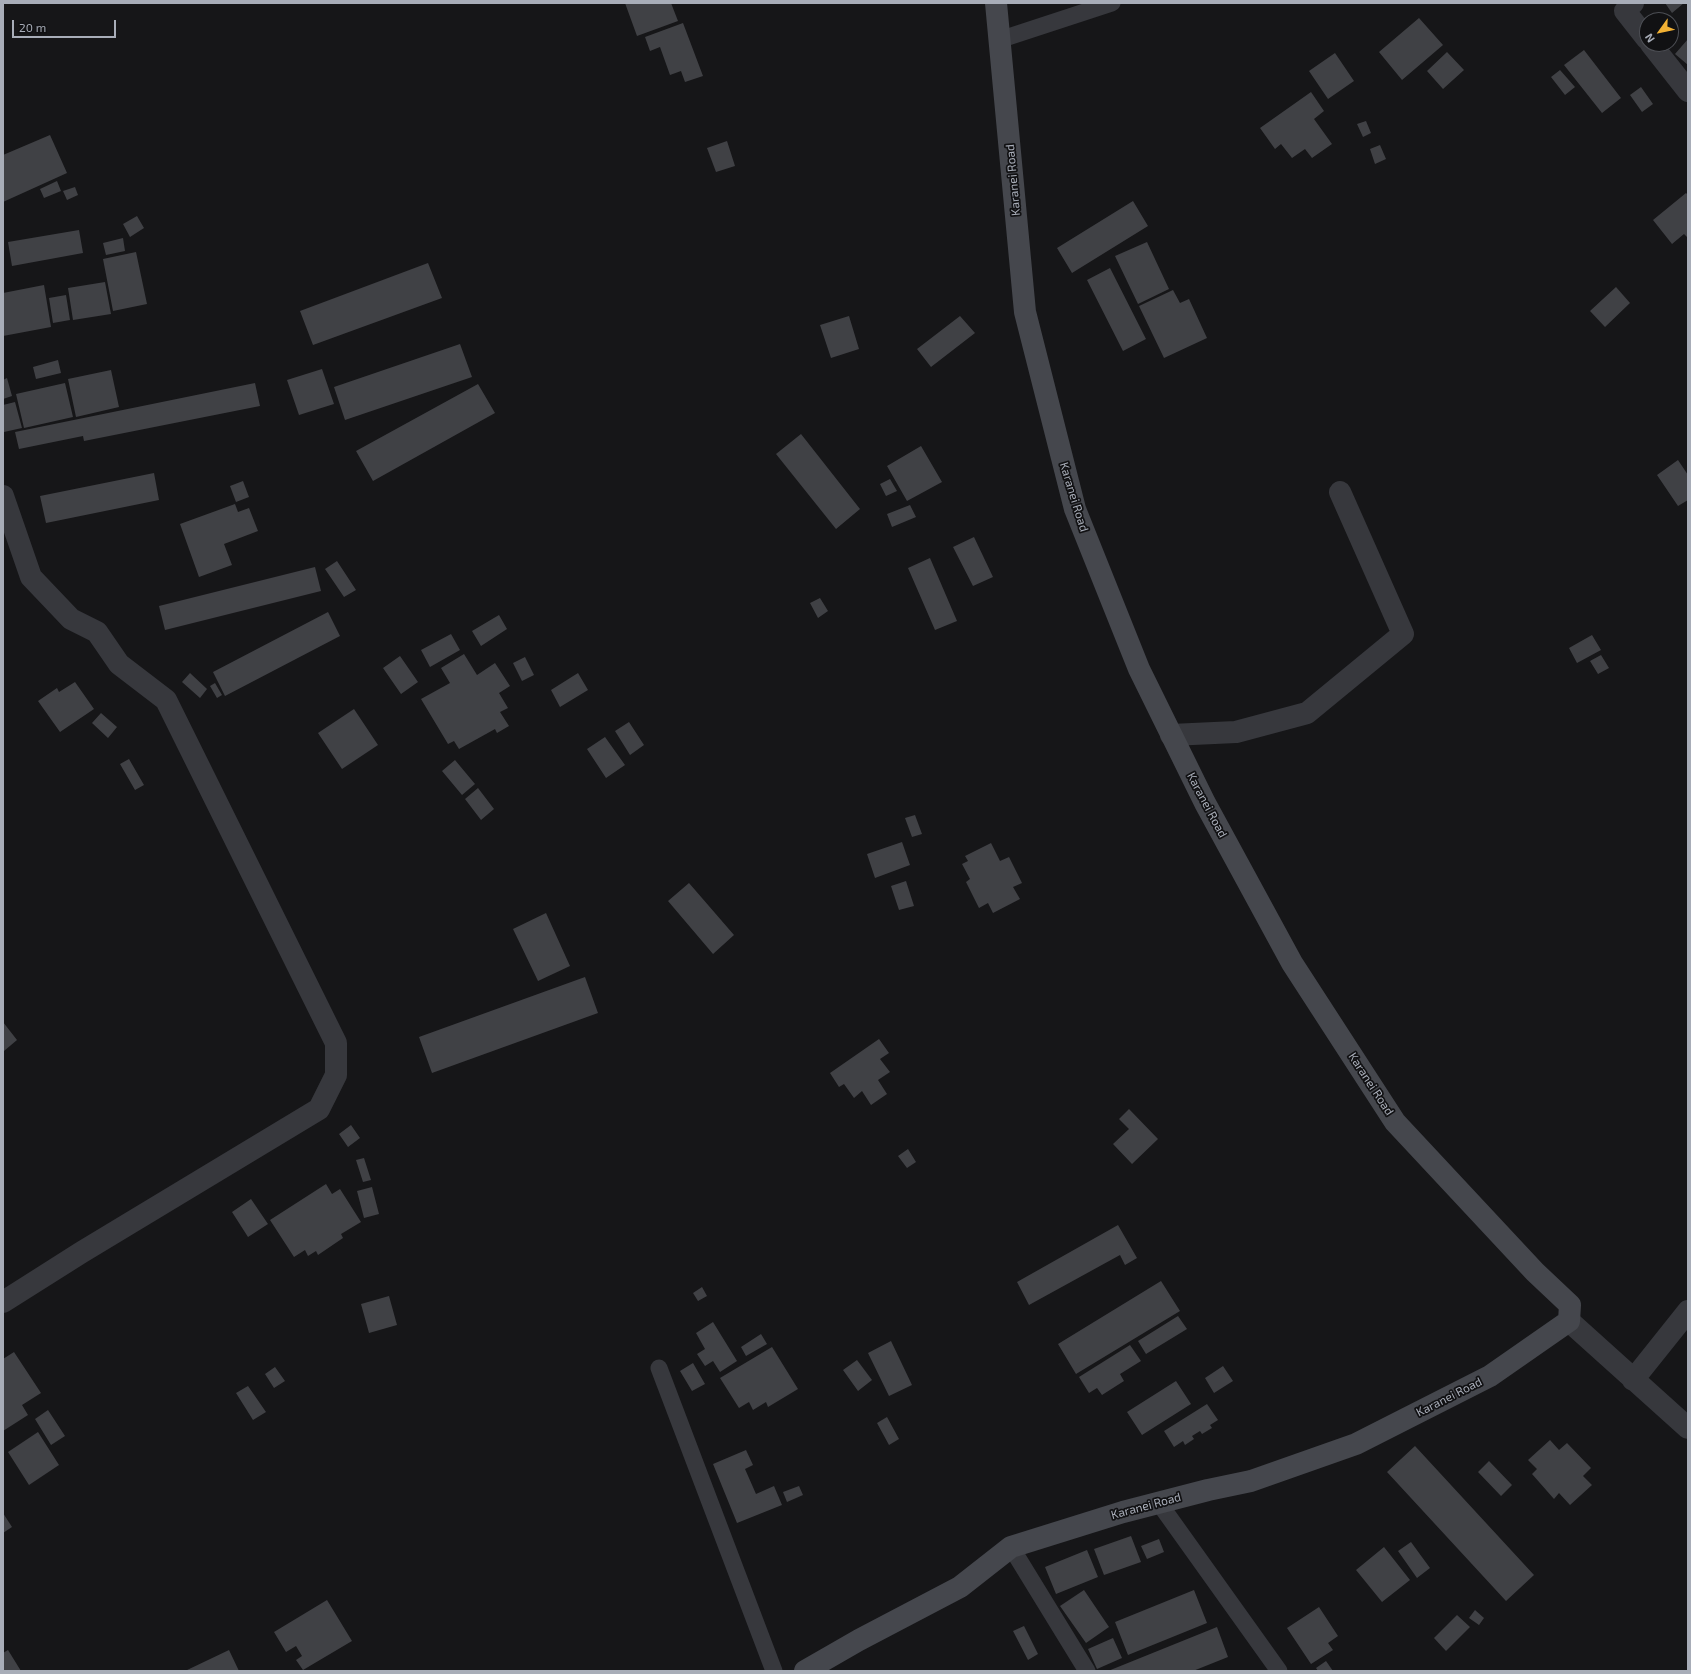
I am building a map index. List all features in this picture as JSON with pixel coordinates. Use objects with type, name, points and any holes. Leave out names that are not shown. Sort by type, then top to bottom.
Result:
[{"type":"street","name":"Karanei Road","points":[[805,1671],[859,1640],[960,1587],[1012,1547],[1123,1512],[1208,1490],[1251,1481],[1356,1444],[1490,1376],[1569,1321],[1570,1305],[1535,1272],[1396,1122],[1292,963],[1209,810],[1139,669],[1075,509],[1025,312],[996,3]]},
{"type":"street","points":[[1633,3],[1625,11],[1639,29]]},
{"type":"street","points":[[1657,52],[1688,91]]},
{"type":"street","points":[[1171,735],[1236,732],[1307,712],[1403,634],[1340,492]]},
{"type":"street","points":[[3,496],[30,577],[71,619],[97,632],[119,664],[166,700],[336,1043],[336,1075],[319,1109],[82,1252],[3,1302]]},
{"type":"street","points":[[1633,1380],[1688,1311]]},
{"type":"street","points":[[1569,1321],[1688,1428]]},
{"type":"lane","points":[[999,40],[1112,3]]},
{"type":"lane","points":[[659,1368],[774,1671]]},
{"type":"lane","points":[[1159,1503],[1279,1671]]},
{"type":"lane","points":[[1012,1547],[1086,1671]]},
{"type":"building","points":[[625,3],[671,3],[678,21],[637,36]]},
{"type":"building","points":[[1665,3],[1684,3],[1673,12],[1671,12]]},
{"type":"building","points":[[1419,18],[1443,45],[1402,80],[1379,52]]},
{"type":"building","points":[[683,23],[703,76],[685,82],[681,71],[670,75],[660,47],[650,51],[645,37]]},
{"type":"building","points":[[1688,39],[1688,65],[1675,54],[1679,52],[1679,49]]},
{"type":"building","points":[[1584,50],[1621,98],[1602,113],[1564,65]]},
{"type":"building","points":[[1447,52],[1464,70],[1443,89],[1427,71]]},
{"type":"building","points":[[1335,53],[1354,81],[1328,99],[1309,71]]},
{"type":"building","points":[[1560,70],[1575,87],[1565,95],[1551,77]]},
{"type":"building","points":[[1641,87],[1653,104],[1642,112],[1630,95]]},
{"type":"building","points":[[1311,92],[1324,111],[1314,119],[1332,144],[1312,158],[1305,149],[1292,158],[1281,144],[1275,149],[1260,128]]},
{"type":"building","points":[[1366,121],[1371,133],[1363,137],[1357,124]]},
{"type":"building","points":[[50,135],[67,173],[3,202],[3,155]]},
{"type":"building","points":[[727,141],[735,166],[716,172],[707,148]]},
{"type":"building","points":[[1380,145],[1386,159],[1375,164],[1370,149]]},
{"type":"building","points":[[57,181],[61,191],[44,198],[40,189]]},
{"type":"building","points":[[75,187],[78,195],[67,200],[63,191]]},
{"type":"building","points":[[1686,193],[1688,195],[1688,238],[1684,234],[1672,244],[1653,220]]},
{"type":"building","points":[[1133,201],[1148,226],[1072,273],[1057,248]]},
{"type":"building","points":[[137,216],[144,228],[130,237],[123,224]]},
{"type":"building","points":[[79,230],[83,253],[12,266],[8,242]]},
{"type":"building","points":[[123,238],[125,251],[106,255],[103,243]]},
{"type":"building","points":[[1147,242],[1169,289],[1138,304],[1115,256]]},
{"type":"building","points":[[136,252],[147,304],[113,311],[103,259]]},
{"type":"building","points":[[428,263],[442,298],[313,345],[300,311]]},
{"type":"building","points":[[1110,268],[1146,339],[1123,351],[1087,280]]},
{"type":"building","points":[[105,282],[111,314],[73,320],[68,288]]},
{"type":"building","points":[[44,285],[51,327],[3,336],[3,293]]},
{"type":"building","points":[[1616,287],[1630,303],[1605,327],[1590,311]]},
{"type":"building","points":[[1173,290],[1180,303],[1189,299],[1207,338],[1164,358],[1139,306]]},
{"type":"building","points":[[66,295],[70,320],[53,323],[49,298]]},
{"type":"building","points":[[849,316],[859,349],[831,358],[820,325]]},
{"type":"building","points":[[960,316],[975,333],[931,367],[917,349]]},
{"type":"building","points":[[460,344],[472,377],[345,420],[334,387]]},
{"type":"building","points":[[58,360],[61,373],[36,379],[33,367]]},
{"type":"building","points":[[322,369],[334,404],[299,415],[287,380]]},
{"type":"building","points":[[111,370],[119,407],[76,417],[68,379]]},
{"type":"building","points":[[7,378],[12,396],[3,399],[3,380]]},
{"type":"building","points":[[65,383],[73,417],[24,428],[16,394]]},
{"type":"building","points":[[255,383],[260,406],[84,441],[83,436],[19,449],[15,432]]},
{"type":"building","points":[[478,384],[495,413],[373,481],[356,451]]},
{"type":"building","points":[[15,402],[22,428],[4,432],[3,405]]},
{"type":"building","points":[[801,434],[860,509],[836,529],[776,454]]},
{"type":"building","points":[[921,446],[942,482],[907,501],[887,466]]},
{"type":"building","points":[[1678,460],[1688,475],[1688,500],[1678,506],[1657,475]]},
{"type":"building","points":[[154,473],[159,500],[46,523],[40,496]]},
{"type":"building","points":[[890,479],[897,491],[886,496],[880,484]]},
{"type":"building","points":[[243,481],[249,497],[236,502],[230,486]]},
{"type":"building","points":[[235,504],[238,512],[249,508],[258,531],[224,544],[232,565],[199,577],[180,524]]},
{"type":"building","points":[[910,505],[916,517],[892,527],[887,514]]},
{"type":"building","points":[[974,537],[993,577],[973,586],[953,547]]},
{"type":"building","points":[[930,558],[957,621],[935,630],[908,568]]},
{"type":"building","points":[[337,561],[356,590],[344,597],[325,569]]},
{"type":"building","points":[[315,567],[321,591],[165,630],[159,606]]},
{"type":"building","points":[[820,598],[828,611],[818,618],[810,603]]},
{"type":"building","points":[[328,612],[340,636],[225,696],[213,672]]},
{"type":"building","points":[[499,615],[507,629],[481,646],[472,631]]},
{"type":"building","points":[[451,634],[460,650],[430,667],[421,650]]},
{"type":"building","points":[[1592,635],[1601,650],[1577,663],[1569,648]]},
{"type":"building","points":[[464,654],[477,675],[495,663],[510,686],[499,693],[508,708],[500,712],[509,726],[497,733],[495,729],[459,749],[454,741],[448,744],[421,699],[450,683],[441,668]]},
{"type":"building","points":[[1601,655],[1609,668],[1598,674],[1590,661]]},
{"type":"building","points":[[400,656],[418,682],[401,694],[383,668]]},
{"type":"building","points":[[525,657],[534,675],[522,681],[513,663]]},
{"type":"building","points":[[190,673],[207,689],[200,698],[182,682]]},
{"type":"building","points":[[578,673],[588,690],[560,707],[551,690]]},
{"type":"building","points":[[75,682],[94,709],[60,732],[38,701],[57,688],[59,692]]},
{"type":"building","points":[[215,683],[222,695],[217,698],[210,686]]},
{"type":"building","points":[[354,709],[378,745],[342,769],[318,733]]},
{"type":"building","points":[[101,713],[117,727],[108,738],[92,723]]},
{"type":"building","points":[[629,722],[644,745],[630,755],[615,731]]},
{"type":"building","points":[[605,737],[625,765],[606,778],[587,749]]},
{"type":"building","points":[[129,759],[144,785],[135,790],[120,764]]},
{"type":"building","points":[[455,760],[475,784],[462,795],[442,771]]},
{"type":"building","points":[[478,788],[494,809],[481,820],[465,799]]},
{"type":"building","points":[[915,815],[922,834],[912,837],[905,818]]},
{"type":"building","points":[[902,842],[910,865],[875,878],[867,854]]},
{"type":"building","points":[[991,843],[1000,861],[1009,857],[1022,883],[1013,887],[1020,899],[993,913],[988,903],[979,908],[966,882],[970,879],[962,864],[968,861],[965,856]]},
{"type":"building","points":[[906,881],[914,906],[899,910],[891,886]]},
{"type":"building","points":[[689,883],[734,935],[713,954],[668,901]]},
{"type":"building","points":[[546,913],[570,966],[538,981],[513,929]]},
{"type":"building","points":[[585,977],[598,1013],[432,1073],[419,1037]]},
{"type":"building","points":[[3,1022],[17,1040],[4,1051],[3,1050]]},
{"type":"building","points":[[879,1039],[889,1053],[880,1059],[890,1072],[878,1080],[887,1094],[871,1105],[862,1091],[854,1098],[844,1084],[839,1087],[830,1073]]},
{"type":"building","points":[[1129,1109],[1158,1139],[1132,1164],[1113,1144],[1129,1129],[1119,1119]]},
{"type":"building","points":[[351,1125],[360,1138],[348,1147],[339,1134]]},
{"type":"building","points":[[908,1149],[916,1162],[907,1168],[898,1156]]},
{"type":"building","points":[[364,1158],[371,1180],[363,1182],[356,1160]]},
{"type":"building","points":[[326,1184],[332,1194],[340,1189],[361,1222],[341,1234],[343,1238],[318,1255],[316,1251],[308,1256],[305,1250],[294,1257],[270,1220]]},
{"type":"building","points":[[372,1187],[379,1214],[364,1218],[357,1191]]},
{"type":"building","points":[[251,1199],[268,1224],[248,1237],[232,1212]]},
{"type":"building","points":[[1118,1225],[1137,1258],[1125,1265],[1120,1255],[1029,1305],[1017,1282]]},
{"type":"building","points":[[1161,1281],[1180,1311],[1076,1374],[1058,1344]]},
{"type":"building","points":[[702,1287],[707,1296],[698,1301],[693,1293]]},
{"type":"building","points":[[389,1296],[397,1325],[369,1333],[361,1304]]},
{"type":"building","points":[[1178,1316],[1187,1329],[1146,1354],[1138,1341]]},
{"type":"building","points":[[713,1322],[737,1361],[720,1372],[713,1361],[705,1366],[697,1354],[705,1349],[696,1333]]},
{"type":"building","points":[[761,1334],[767,1344],[746,1356],[741,1347]]},
{"type":"building","points":[[891,1341],[912,1385],[889,1396],[868,1353]]},
{"type":"building","points":[[1130,1345],[1141,1361],[1120,1374],[1124,1381],[1102,1395],[1097,1388],[1089,1393],[1079,1377]]},
{"type":"building","points":[[772,1347],[798,1389],[768,1407],[766,1402],[753,1410],[749,1402],[739,1408],[720,1378]]},
{"type":"building","points":[[14,1352],[41,1393],[22,1405],[28,1415],[3,1431],[3,1359]]},
{"type":"building","points":[[857,1360],[872,1380],[858,1391],[843,1370]]},
{"type":"building","points":[[693,1363],[705,1384],[692,1391],[680,1371]]},
{"type":"building","points":[[1223,1366],[1233,1381],[1214,1393],[1205,1378]]},
{"type":"building","points":[[275,1367],[285,1381],[274,1388],[265,1374]]},
{"type":"building","points":[[1176,1381],[1191,1404],[1142,1435],[1127,1412]]},
{"type":"building","points":[[248,1386],[266,1412],[253,1420],[236,1393]]},
{"type":"building","points":[[1207,1404],[1218,1420],[1210,1425],[1212,1428],[1202,1434],[1200,1431],[1192,1436],[1194,1439],[1185,1445],[1183,1441],[1174,1447],[1164,1431]]},
{"type":"building","points":[[48,1410],[65,1436],[51,1445],[35,1419]]},
{"type":"building","points":[[887,1417],[899,1439],[889,1445],[877,1423]]},
{"type":"building","points":[[38,1432],[59,1465],[29,1485],[8,1452]]},
{"type":"building","points":[[1550,1440],[1559,1450],[1567,1443],[1591,1468],[1583,1476],[1592,1485],[1570,1505],[1559,1493],[1554,1499],[1532,1474],[1537,1469],[1528,1460]]},
{"type":"building","points":[[1415,1446],[1534,1575],[1506,1601],[1387,1472]]},
{"type":"building","points":[[746,1450],[753,1465],[745,1469],[756,1494],[774,1486],[782,1505],[737,1523],[713,1464]]},
{"type":"building","points":[[1489,1461],[1512,1485],[1501,1496],[1478,1472]]},
{"type":"building","points":[[799,1486],[803,1495],[787,1502],[783,1492]]},
{"type":"building","points":[[3,1513],[12,1527],[3,1533]]},
{"type":"building","points":[[1131,1536],[1141,1562],[1104,1575],[1094,1549]]},
{"type":"building","points":[[1159,1539],[1164,1552],[1147,1559],[1141,1546]]},
{"type":"building","points":[[1411,1542],[1430,1568],[1417,1578],[1398,1551]]},
{"type":"building","points":[[1384,1547],[1410,1580],[1382,1602],[1356,1570]]},
{"type":"building","points":[[1087,1550],[1098,1577],[1056,1594],[1045,1567]]},
{"type":"building","points":[[1084,1590],[1109,1627],[1086,1643],[1060,1606]]},
{"type":"building","points":[[1194,1590],[1207,1623],[1128,1655],[1115,1622]]},
{"type":"building","points":[[327,1600],[352,1641],[303,1670],[296,1660],[302,1656],[296,1646],[286,1652],[274,1632]]},
{"type":"building","points":[[1319,1607],[1338,1636],[1328,1643],[1333,1650],[1311,1664],[1287,1628]]},
{"type":"building","points":[[1475,1610],[1484,1618],[1479,1625],[1469,1618]]},
{"type":"building","points":[[1457,1615],[1470,1627],[1446,1651],[1434,1638]]},
{"type":"building","points":[[1024,1626],[1038,1654],[1028,1660],[1013,1631]]},
{"type":"building","points":[[1217,1627],[1228,1657],[1193,1671],[1108,1671]]},
{"type":"building","points":[[1113,1638],[1122,1658],[1097,1669],[1088,1649]]},
{"type":"building","points":[[8,1650],[21,1671],[3,1671],[3,1653]]},
{"type":"building","points":[[229,1650],[239,1671],[185,1671]]},
{"type":"building","points":[[1326,1661],[1333,1671],[1318,1671],[1316,1668]]}]
